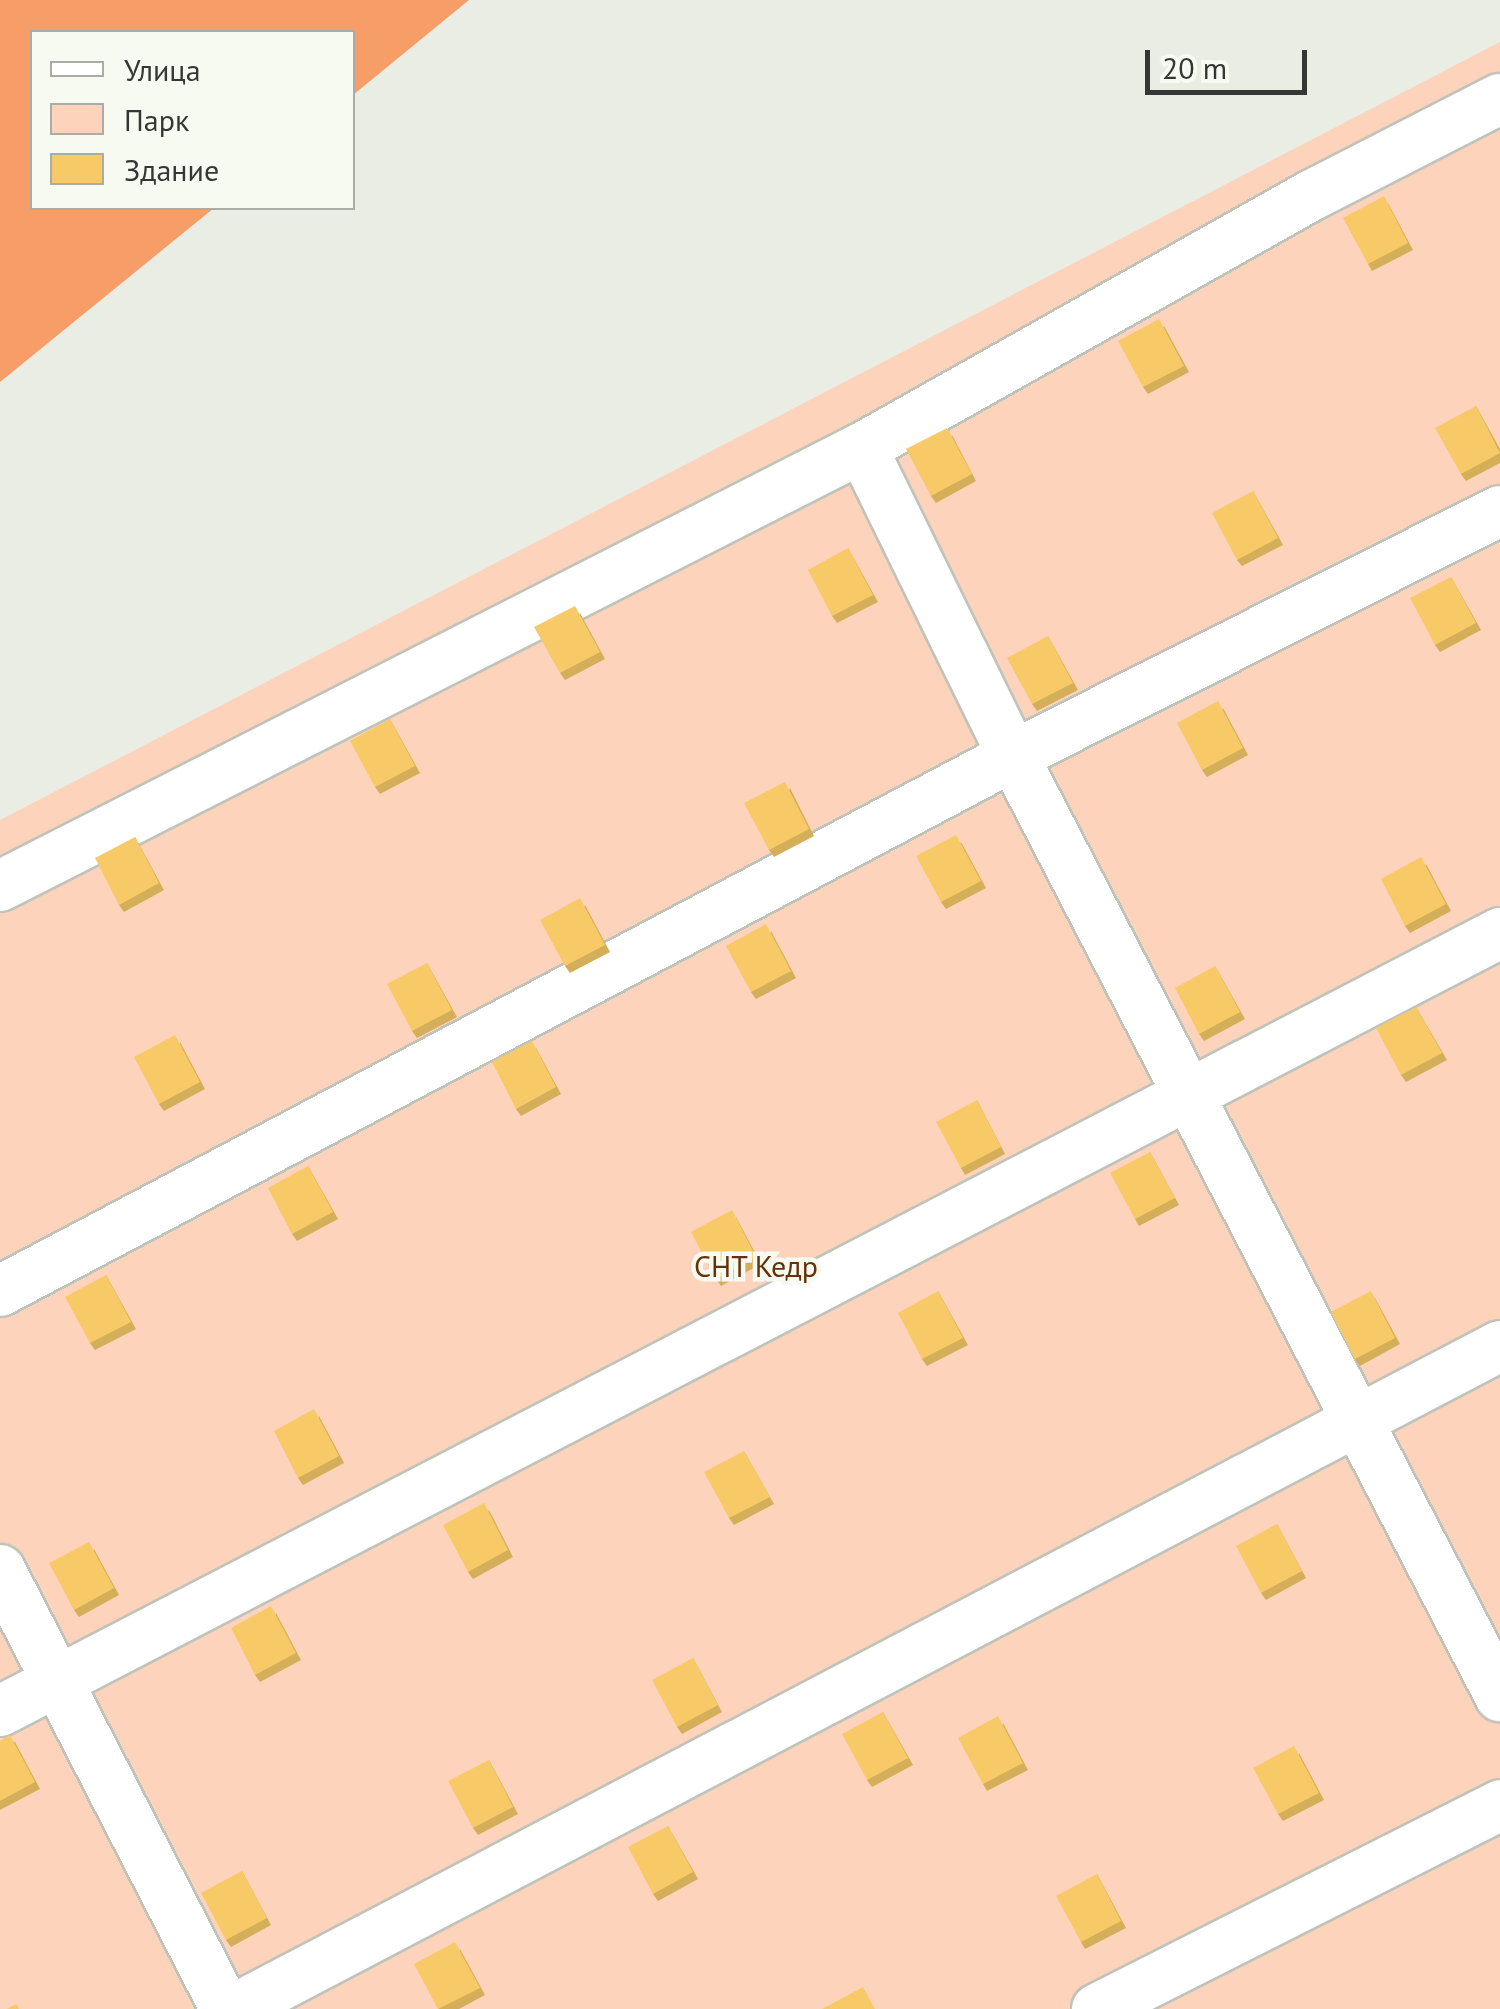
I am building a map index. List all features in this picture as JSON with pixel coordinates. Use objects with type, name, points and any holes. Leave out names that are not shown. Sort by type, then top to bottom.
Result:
[{"type":"street","points":[[0,886],[862,448],[1312,195],[1500,99]]},
{"type":"street","points":[[862,448],[1013,756],[1500,1696]]},
{"type":"street","points":[[0,1290],[1013,756],[1500,511]]},
{"type":"street","points":[[0,1711],[1186,1092],[1500,933]]},
{"type":"street","points":[[234,2009],[1500,1346]]},
{"type":"street","points":[[0,1570],[226,2009]]},
{"type":"street","points":[[1097,2009],[1500,1805]]},
{"type":"green space","name":"СНТ Кедр","points":[[1500,42],[1500,2009],[0,2009],[0,820]]},
{"type":"shaded area","points":[[0,0],[469,0],[355,93],[355,30],[30,30],[30,210],[212,210],[0,382]]},
{"type":"building","points":[[1384,196],[1408,243],[1368,264],[1343,218]]},
{"type":"building","points":[[1159,319],[1184,366],[1143,387],[1118,341]]},
{"type":"building","points":[[1476,406],[1500,453],[1461,474],[1435,428]]},
{"type":"building","points":[[947,428],[972,474],[931,496],[906,449]]},
{"type":"building","points":[[1253,491],[1278,538],[1237,560],[1212,513]]},
{"type":"building","points":[[848,548],[873,595],[832,616],[808,570]]},
{"type":"building","points":[[1451,577],[1476,623],[1435,645],[1410,598]]},
{"type":"building","points":[[575,606],[600,652],[560,673],[534,627]]},
{"type":"building","points":[[1048,636],[1073,683],[1032,704],[1007,658]]},
{"type":"building","points":[[1218,701],[1243,748],[1202,770],[1177,723]]},
{"type":"building","points":[[390,719],[415,766],[375,787],[350,741]]},
{"type":"building","points":[[785,782],[809,829],[769,850],[744,803]]},
{"type":"building","points":[[956,835],[981,881],[941,902],[916,856]]},
{"type":"building","points":[[135,837],[159,883],[119,905],[95,858]]},
{"type":"building","points":[[1421,857],[1446,904],[1405,926],[1381,879]]},
{"type":"building","points":[[580,898],[605,945],[565,966],[540,920]]},
{"type":"building","points":[[766,924],[791,971],[751,992],[726,946]]},
{"type":"building","points":[[427,963],[452,1010],[412,1031],[387,984]]},
{"type":"building","points":[[1215,966],[1240,1012],[1199,1034],[1175,988]]},
{"type":"building","points":[[1416,1007],[1442,1053],[1401,1075],[1376,1028]]},
{"type":"building","points":[[175,1035],[200,1082],[159,1104],[134,1057]]},
{"type":"building","points":[[532,1041],[556,1087],[516,1109],[492,1062]]},
{"type":"building","points":[[977,1100],[1001,1147],[961,1168],[936,1122]]},
{"type":"building","points":[[1150,1152],[1175,1198],[1135,1219],[1110,1173]]},
{"type":"building","points":[[308,1166],[333,1212],[292,1234],[268,1188]]},
{"type":"building","points":[[732,1210],[756,1257],[716,1279],[691,1232]]},
{"type":"building","points":[[106,1275],[131,1322],[90,1343],[65,1297]]},
{"type":"building","points":[[938,1291],[963,1338],[922,1359],[898,1313]]},
{"type":"building","points":[[1371,1291],[1395,1338],[1355,1359],[1331,1312]]},
{"type":"building","points":[[314,1409],[339,1456],[298,1478],[274,1431]]},
{"type":"building","points":[[744,1451],[770,1497],[729,1518],[704,1472]]},
{"type":"building","points":[[484,1503],[508,1550],[468,1572],[443,1525]]},
{"type":"building","points":[[1277,1524],[1302,1571],[1261,1593],[1236,1546]]},
{"type":"building","points":[[89,1542],[114,1588],[74,1610],[49,1563]]},
{"type":"building","points":[[271,1606],[296,1653],[255,1675],[231,1628]]},
{"type":"building","points":[[693,1658],[718,1705],[677,1727],[652,1680]]},
{"type":"building","points":[[883,1712],[908,1758],[867,1780],[842,1734]]},
{"type":"building","points":[[998,1716],[1023,1763],[983,1784],[958,1738]]},
{"type":"building","points":[[10,1735],[35,1782],[0,1801],[0,1741]]},
{"type":"building","points":[[1294,1746],[1319,1793],[1278,1814],[1253,1768]]},
{"type":"building","points":[[489,1760],[513,1807],[473,1828],[448,1781]]},
{"type":"building","points":[[668,1826],[693,1872],[653,1894],[628,1847]]},
{"type":"building","points":[[242,1871],[267,1918],[226,1940],[201,1893]]},
{"type":"building","points":[[1097,1874],[1121,1921],[1081,1942],[1056,1896]]},
{"type":"building","points":[[455,1942],[480,1988],[438,2009],[414,1964]]},
{"type":"building","points":[[863,1987],[875,2009],[822,2009]]}]
